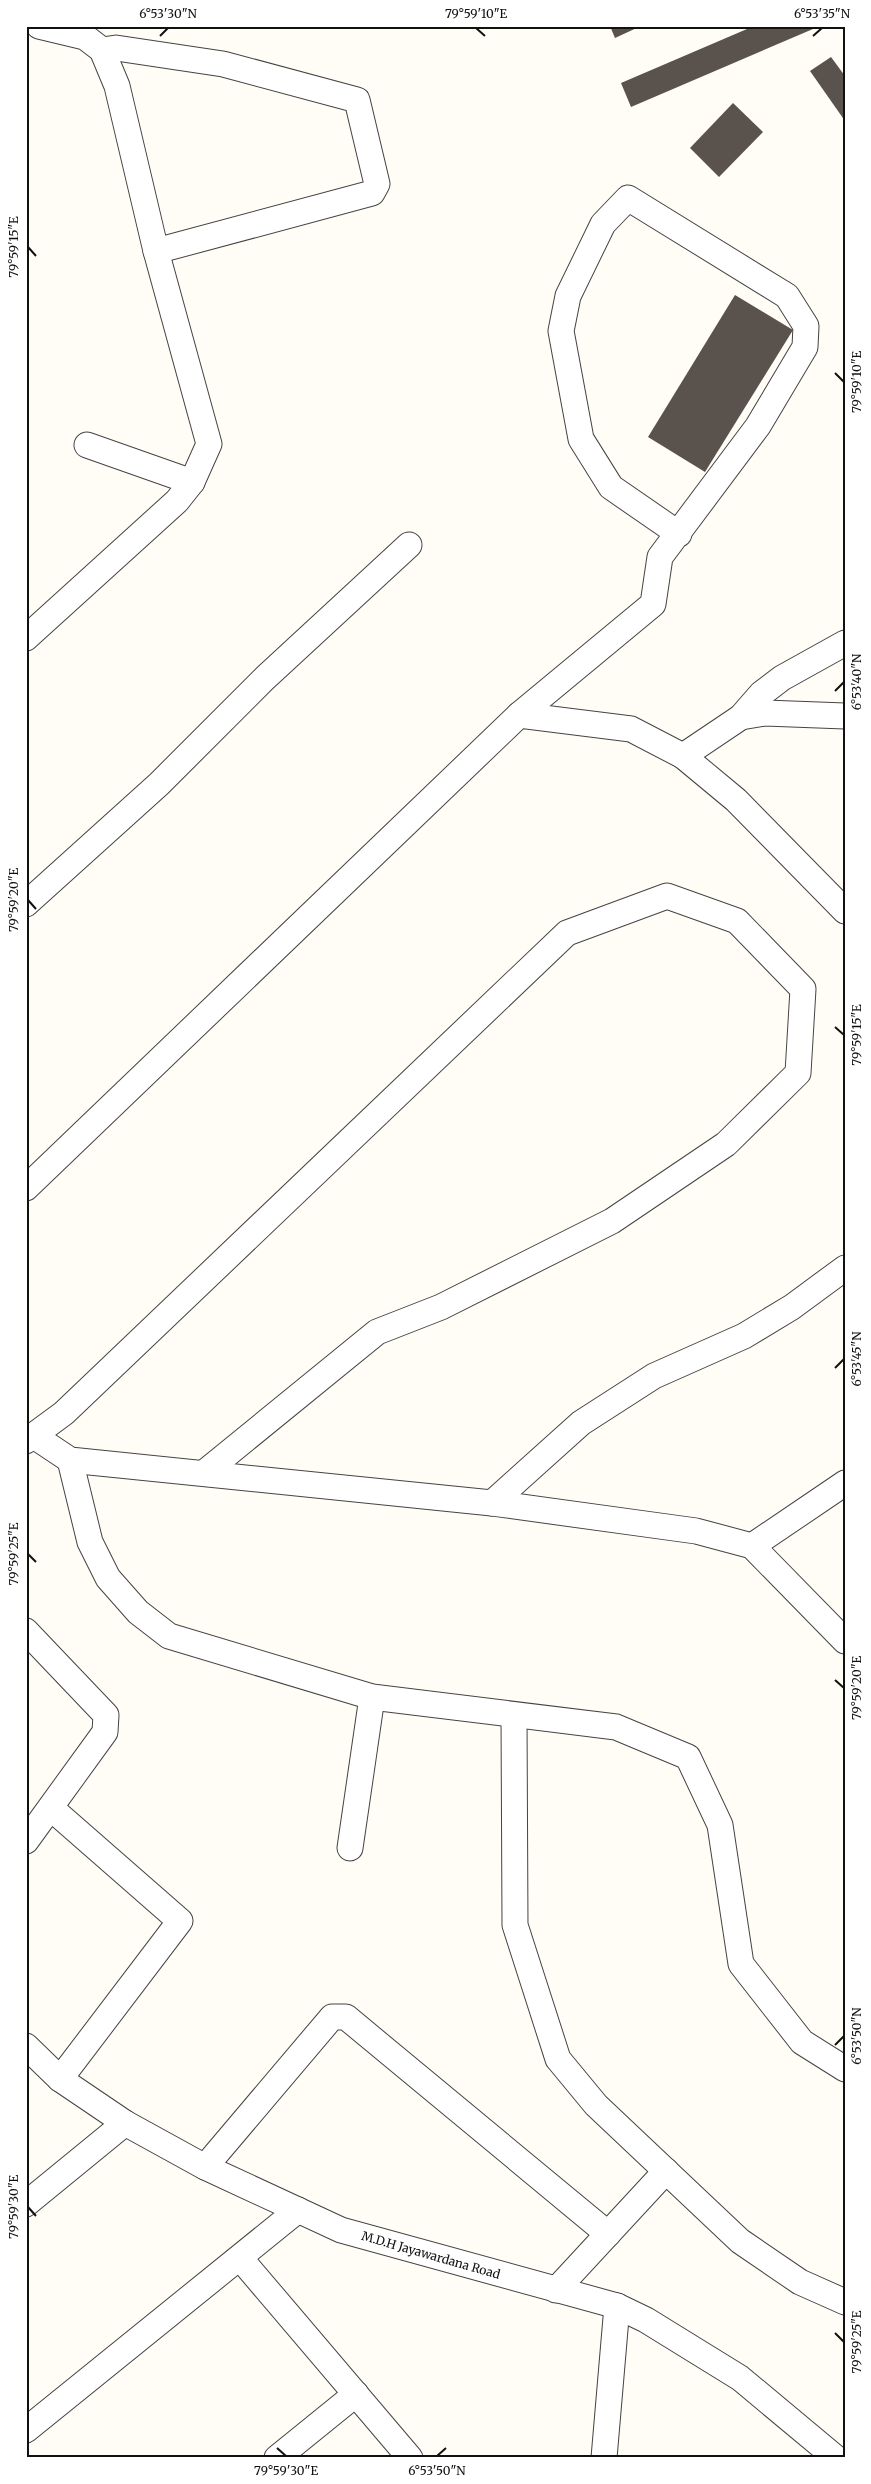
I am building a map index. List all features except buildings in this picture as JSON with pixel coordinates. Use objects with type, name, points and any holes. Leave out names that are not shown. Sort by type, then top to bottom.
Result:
[{"type":"street","points":[[26,638],[177,501],[192,482],[209,444],[156,251],[117,86],[102,50],[85,36],[39,26]]},
{"type":"street","points":[[102,50],[116,48],[223,64],[356,100],[377,184],[372,193],[156,251]]},
{"type":"street","points":[[26,1188],[519,714],[653,604],[660,557],[679,534],[758,426],[805,347],[806,326],[786,296],[628,198],[603,224],[568,296],[561,331],[581,440],[611,487],[679,534]]},
{"type":"street","points":[[87,445],[192,482]]},
{"type":"street","points":[[26,904],[159,784],[265,678],[409,545]]},
{"type":"street","points":[[683,756],[741,717],[761,694],[782,678],[845,643]]},
{"type":"street","points":[[741,717],[764,713],[841,713]]},
{"type":"street","points":[[519,714],[631,729],[683,756],[736,800],[845,911]]},
{"type":"street","points":[[204,1473],[377,1332],[441,1307],[612,1221],[726,1144],[798,1073],[803,988],[737,921],[666,896],[567,933],[64,1413],[30,1438],[70,1460],[492,1503],[696,1532],[752,1546],[845,1641]]},
{"type":"street","points":[[492,1503],[581,1423],[654,1376],[744,1336],[792,1307],[845,1268]]},
{"type":"street","points":[[70,1460],[94,1550],[108,1578],[146,1618],[169,1636],[372,1697],[616,1727],[688,1757],[720,1825],[740,1964],[802,2042],[845,2068]]},
{"type":"street","points":[[752,1546],[845,1484]]},
{"type":"street","points":[[26,1631],[106,1715],[105,1732],[52,1809],[26,1841]]},
{"type":"street","points":[[350,1848],[372,1697]]},
{"type":"street","points":[[514,1715],[515,1925],[558,2059],[596,2105],[740,2241],[800,2282],[845,2302]]},
{"type":"street","points":[[52,1809],[180,1921],[60,2079]]},
{"type":"street","points":[[205,2167],[332,2017],[346,2017],[608,2234]]},
{"type":"street","name":"M.D.H Jayawardana Road","points":[[26,2046],[60,2079],[125,2123],[205,2167],[341,2230],[617,2306],[646,2320],[740,2378],[836,2458]]},
{"type":"street","points":[[26,2204],[125,2123]]},
{"type":"street","points":[[556,2290],[666,2171]]},
{"type":"street","points":[[26,2430],[298,2210]]},
{"type":"street","points":[[240,2258],[410,2458]]},
{"type":"street","points":[[604,2458],[617,2306]]},
{"type":"street","points":[[277,2458],[356,2394]]}]
